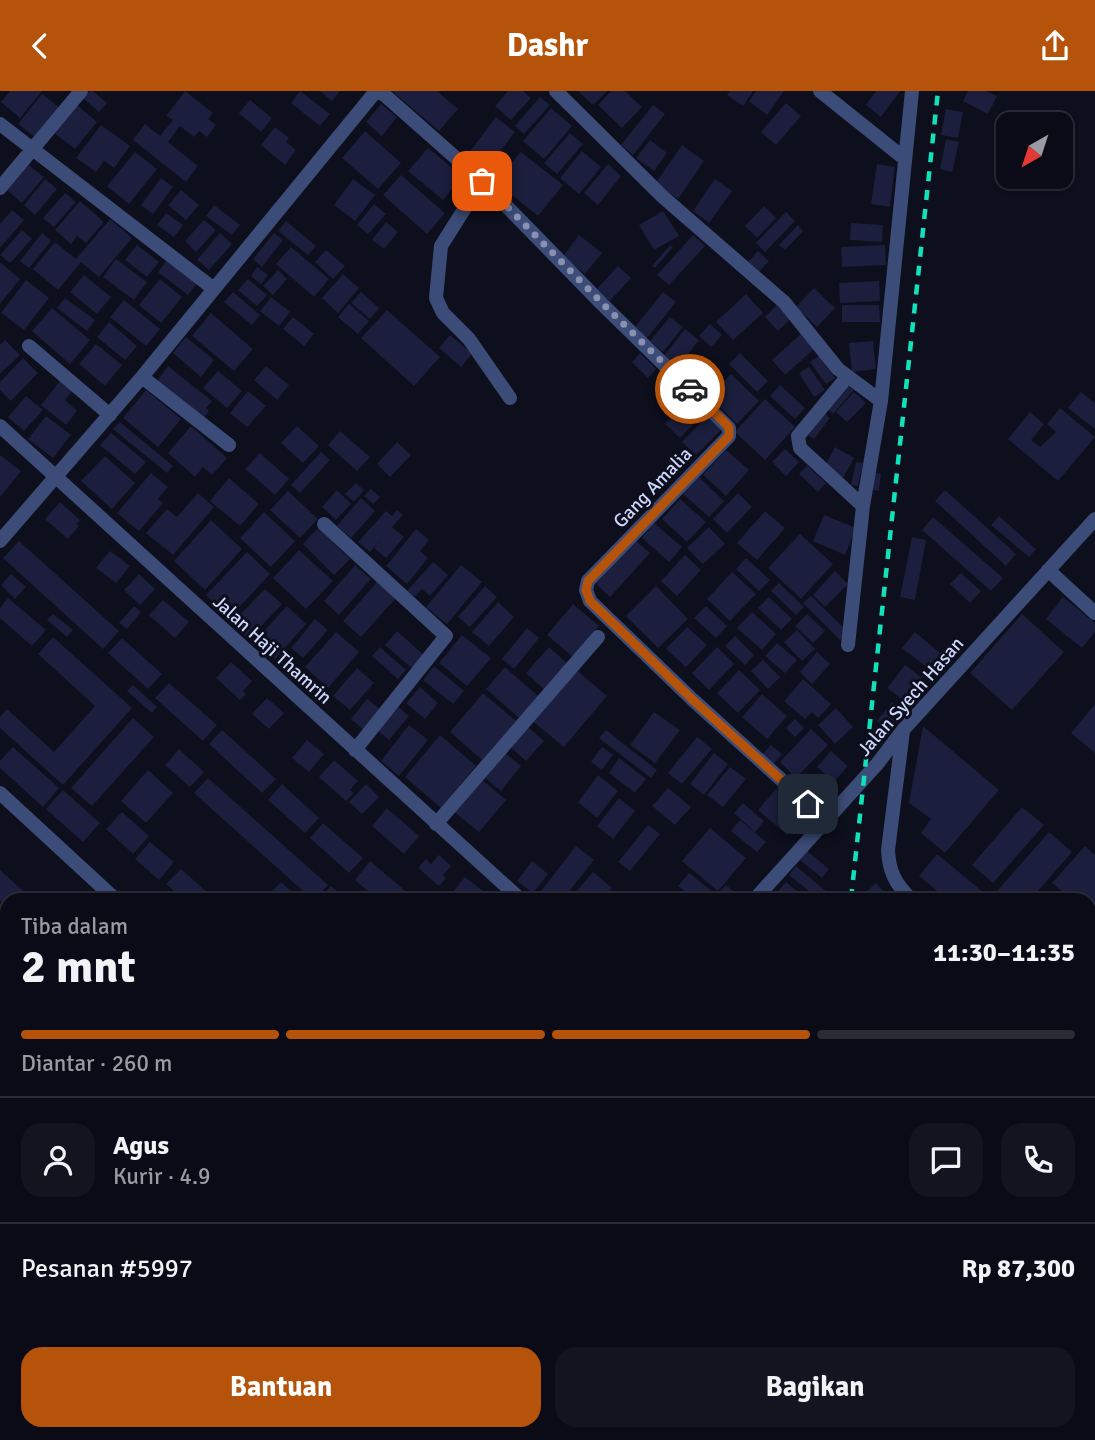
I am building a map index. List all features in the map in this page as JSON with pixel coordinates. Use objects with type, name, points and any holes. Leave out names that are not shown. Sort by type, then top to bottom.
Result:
[{"type":"street","points":[[0,188],[81,91]]},
{"type":"street","points":[[0,541],[142,377],[378,91]]},
{"type":"street","name":"Gang Amalia","points":[[378,91],[482,181],[729,428],[729,436],[588,581],[586,590],[590,601],[693,700],[827,821]]},
{"type":"street","points":[[556,91],[663,197],[790,307],[847,377],[881,401]]},
{"type":"street","points":[[820,91],[905,159]]},
{"type":"street","points":[[848,645],[863,506],[881,401],[912,91]]},
{"type":"street","points":[[0,124],[214,289]]},
{"type":"street","points":[[482,181],[442,246],[436,298],[443,313],[469,338],[510,398]]},
{"type":"street","points":[[29,346],[110,415]]},
{"type":"street","points":[[142,377],[229,445]]},
{"type":"street","points":[[847,377],[798,436],[798,442],[800,448],[863,506]]},
{"type":"street","name":"Jalan Haji Thamrin","points":[[0,426],[513,893]]},
{"type":"street","name":"Jalan Syech Hasan","points":[[761,893],[827,821],[903,730],[1095,519]]},
{"type":"street","points":[[324,524],[446,636],[355,750]]},
{"type":"street","points":[[1048,571],[1095,613]]},
{"type":"street","points":[[436,824],[598,638]]},
{"type":"street","points":[[903,730],[888,850],[889,867],[894,881],[905,893]]},
{"type":"street","points":[[0,793],[108,893]]},
{"type":"building","points":[[10,91],[42,91],[20,118],[1,102]]},
{"type":"building","points":[[90,91],[107,103],[99,112],[83,98]]},
{"type":"building","points":[[185,91],[213,113],[208,119],[216,125],[207,137],[199,131],[194,137],[180,126],[168,142],[198,166],[186,182],[133,140],[145,124],[160,136],[173,120],[166,116]]},
{"type":"building","points":[[300,91],[330,114],[320,126],[291,103]]},
{"type":"building","points":[[320,91],[340,91],[332,101]]},
{"type":"building","points":[[392,91],[437,91],[458,109],[439,131]]},
{"type":"building","points":[[508,91],[523,91],[531,98],[511,120],[495,106]]},
{"type":"building","points":[[578,91],[607,91],[593,105]]},
{"type":"building","points":[[611,91],[625,91],[642,107],[622,128],[598,105]]},
{"type":"building","points":[[730,91],[753,91],[743,106],[727,95]]},
{"type":"building","points":[[756,91],[784,91],[767,115],[749,101]]},
{"type":"building","points":[[876,91],[900,91],[881,117],[866,105]]},
{"type":"building","points":[[968,91],[986,91],[997,96],[988,114],[963,101]]},
{"type":"building","points":[[42,94],[60,108],[36,138],[18,124]]},
{"type":"building","points":[[540,97],[550,105],[524,134],[515,126]]},
{"type":"building","points":[[250,100],[272,118],[261,132],[239,113]]},
{"type":"building","points":[[786,103],[801,116],[776,145],[761,132]]},
{"type":"building","points":[[381,104],[397,117],[382,136],[366,122]]},
{"type":"building","points":[[77,105],[97,122],[75,149],[54,133]]},
{"type":"building","points":[[653,105],[665,114],[633,155],[621,145]]},
{"type":"building","points":[[551,108],[572,126],[544,159],[523,141]]},
{"type":"building","points":[[946,109],[963,112],[958,138],[941,135]]},
{"type":"building","points":[[496,117],[515,132],[484,172],[465,158]]},
{"type":"building","points":[[101,125],[130,146],[114,168],[104,161],[96,172],[76,158]]},
{"type":"building","points":[[275,127],[289,138],[286,142],[296,150],[285,165],[261,145]]},
{"type":"building","points":[[365,131],[401,163],[378,189],[342,158]]},
{"type":"building","points":[[570,133],[583,144],[557,174],[544,163]]},
{"type":"building","points":[[946,139],[959,142],[952,172],[940,169]]},
{"type":"building","points":[[650,140],[667,153],[654,171],[636,158]]},
{"type":"building","points":[[682,145],[704,161],[678,199],[655,184]]},
{"type":"building","points":[[428,148],[462,176],[443,200],[408,171]]},
{"type":"building","points":[[582,151],[601,167],[579,194],[560,178]]},
{"type":"building","points":[[135,152],[157,169],[129,204],[107,186]]},
{"type":"building","points":[[521,152],[563,185],[538,216],[496,182]]},
{"type":"building","points":[[27,164],[44,177],[22,203],[6,189]]},
{"type":"building","points":[[608,164],[621,176],[598,205],[584,193]]},
{"type":"building","points":[[877,164],[895,167],[890,207],[871,204]]},
{"type":"building","points":[[401,175],[445,213],[427,234],[383,195]]},
{"type":"building","points":[[161,178],[173,187],[153,214],[141,205]]},
{"type":"building","points":[[45,179],[57,189],[35,215],[24,205]]},
{"type":"building","points":[[353,179],[375,195],[355,221],[334,205]]},
{"type":"building","points":[[715,179],[732,191],[709,223],[693,211]]},
{"type":"building","points":[[181,190],[199,205],[186,220],[168,205]]},
{"type":"building","points":[[65,193],[76,202],[54,227],[43,218]]},
{"type":"building","points":[[80,201],[104,222],[86,243],[77,236],[71,244],[55,230]]},
{"type":"building","points":[[374,204],[386,214],[368,234],[357,225]]},
{"type":"building","points":[[214,205],[240,225],[232,235],[206,216]]},
{"type":"building","points":[[764,206],[776,218],[757,238],[745,226]]},
{"type":"building","points":[[12,210],[24,220],[0,248],[0,224]]},
{"type":"building","points":[[663,211],[679,236],[654,250],[639,225]]},
{"type":"building","points":[[786,212],[795,221],[765,252],[756,243]]},
{"type":"building","points":[[166,213],[183,225],[174,237],[157,225]]},
{"type":"building","points":[[110,219],[132,238],[99,277],[81,262],[58,290],[33,269],[55,242],[76,259]]},
{"type":"building","points":[[204,220],[216,230],[196,252],[185,241]]},
{"type":"building","points":[[286,221],[316,246],[308,255],[278,231]]},
{"type":"building","points":[[386,222],[398,232],[384,249],[372,240]]},
{"type":"building","points":[[851,223],[883,225],[882,242],[850,240]]},
{"type":"building","points":[[798,225],[803,231],[785,250],[779,245]]},
{"type":"building","points":[[22,230],[32,239],[10,263],[0,255]]},
{"type":"building","points":[[42,233],[51,241],[29,268],[20,261]]},
{"type":"building","points":[[220,233],[232,244],[209,270],[197,260]]},
{"type":"building","points":[[274,233],[283,240],[262,267],[253,259]]},
{"type":"building","points":[[579,235],[602,253],[585,274],[563,256]]},
{"type":"building","points":[[693,235],[705,246],[669,285],[657,275]]},
{"type":"building","points":[[137,245],[159,262],[147,277],[125,260]]},
{"type":"building","points":[[670,245],[673,247],[655,268],[652,266]]},
{"type":"building","points":[[885,245],[886,265],[842,267],[841,247]]},
{"type":"building","points":[[291,247],[329,279],[314,297],[276,264]]},
{"type":"building","points":[[326,250],[345,266],[333,279],[315,262]]},
{"type":"building","points":[[758,251],[769,261],[759,272],[748,262]]},
{"type":"building","points":[[116,259],[147,282],[134,300],[103,277]]},
{"type":"building","points":[[167,260],[197,283],[188,295],[158,272]]},
{"type":"building","points":[[0,262],[20,279],[0,304]]},
{"type":"building","points":[[618,266],[631,278],[610,301],[597,289]]},
{"type":"building","points":[[257,267],[268,275],[261,284],[251,276]]},
{"type":"building","points":[[278,270],[287,279],[273,295],[263,286]]},
{"type":"building","points":[[343,274],[359,288],[338,313],[322,298]]},
{"type":"building","points":[[84,275],[111,297],[97,314],[70,292]]},
{"type":"building","points":[[160,279],[182,297],[161,323],[139,305]]},
{"type":"building","points":[[248,279],[267,295],[257,306],[238,290]]},
{"type":"building","points":[[26,280],[49,298],[24,330],[1,313]]},
{"type":"building","points":[[879,281],[880,301],[840,303],[839,283]]},
{"type":"building","points":[[814,288],[835,308],[817,327],[796,307]]},
{"type":"building","points":[[233,292],[260,315],[252,325],[224,302]]},
{"type":"building","points":[[361,292],[379,308],[370,319],[351,303]]},
{"type":"building","points":[[663,292],[676,302],[647,338],[634,328]]},
{"type":"building","points":[[746,294],[763,313],[733,340],[716,322]]},
{"type":"building","points":[[271,297],[290,312],[279,326],[260,311]]},
{"type":"building","points":[[65,298],[95,320],[87,331],[57,308]]},
{"type":"building","points":[[124,300],[160,329],[146,346],[110,317]]},
{"type":"building","points":[[349,304],[369,321],[358,334],[338,317]]},
{"type":"building","points":[[777,305],[790,319],[778,331],[765,317]]},
{"type":"building","points":[[842,305],[879,305],[880,322],[842,322]]},
{"type":"building","points":[[52,308],[90,340],[70,364],[32,331]]},
{"type":"building","points":[[387,310],[440,357],[414,386],[361,338]]},
{"type":"building","points":[[211,313],[253,349],[234,371],[192,336]]},
{"type":"building","points":[[293,317],[314,334],[304,346],[283,329]]},
{"type":"building","points":[[670,317],[683,327],[663,352],[650,341]]},
{"type":"building","points":[[109,322],[137,346],[125,360],[97,337]]},
{"type":"building","points":[[710,324],[722,335],[711,347],[699,336]]},
{"type":"building","points":[[685,329],[699,340],[677,368],[663,357]]},
{"type":"building","points":[[801,334],[814,349],[785,375],[772,360]]},
{"type":"building","points":[[450,335],[472,354],[461,367],[439,348]]},
{"type":"building","points":[[186,337],[214,360],[201,377],[173,353]]},
{"type":"building","points":[[5,340],[20,355],[0,374],[0,345]]},
{"type":"building","points":[[873,341],[876,369],[852,372],[849,343]]},
{"type":"building","points":[[96,344],[122,365],[105,386],[79,364]]},
{"type":"building","points":[[640,353],[656,369],[648,378],[632,362]]},
{"type":"building","points":[[740,353],[768,381],[757,392],[729,364]]},
{"type":"building","points":[[692,354],[700,360],[685,379],[677,373]]},
{"type":"building","points":[[819,356],[835,378],[826,384],[810,362]]},
{"type":"building","points":[[23,358],[38,373],[11,401],[0,390],[0,382]]},
{"type":"building","points":[[168,366],[212,401],[206,408],[209,411],[204,418],[157,381]]},
{"type":"building","points":[[266,366],[289,385],[277,400],[254,380]]},
{"type":"building","points":[[809,367],[825,390],[814,397],[799,373]]},
{"type":"building","points":[[218,371],[242,391],[227,408],[203,388]]},
{"type":"building","points":[[731,374],[759,401],[737,424],[709,396]]},
{"type":"building","points":[[60,381],[72,391],[65,400],[77,411],[66,425],[41,405]]},
{"type":"building","points":[[846,384],[854,390],[833,414],[826,407]]},
{"type":"building","points":[[780,385],[805,408],[795,419],[770,396]]},
{"type":"building","points":[[146,390],[181,419],[158,447],[123,418]]},
{"type":"building","points":[[248,391],[266,406],[247,427],[230,413]]},
{"type":"building","points":[[854,392],[866,403],[847,422],[836,412]]},
{"type":"building","points":[[1081,392],[1095,403],[1095,429],[1068,408]]},
{"type":"building","points":[[26,396],[43,410],[24,431],[8,417]]},
{"type":"building","points":[[765,399],[795,427],[765,460],[735,432]]},
{"type":"building","points":[[689,400],[704,413],[680,438],[665,424]]},
{"type":"building","points":[[1060,408],[1095,437],[1058,481],[1008,439],[1030,412],[1044,424],[1031,440],[1040,447],[1056,432],[1047,424]]},
{"type":"building","points":[[823,412],[830,418],[814,439],[806,434]]},
{"type":"building","points":[[708,415],[722,429],[696,455],[682,442]]},
{"type":"building","points":[[46,416],[71,435],[53,458],[28,439]]},
{"type":"building","points":[[120,422],[173,466],[167,473],[113,429]]},
{"type":"building","points":[[191,426],[227,458],[212,475],[203,467],[195,477],[168,453]]},
{"type":"building","points":[[297,426],[319,446],[303,463],[281,443]]},
{"type":"building","points":[[340,431],[370,457],[357,471],[328,445]]},
{"type":"building","points":[[111,433],[146,462],[135,474],[100,445]]},
{"type":"building","points":[[397,442],[411,455],[390,477],[377,464]]},
{"type":"building","points":[[835,447],[854,458],[843,478],[824,468]]},
{"type":"building","points":[[785,449],[799,462],[786,476],[772,462]]},
{"type":"building","points":[[726,450],[749,470],[726,496],[703,475]]},
{"type":"building","points":[[321,452],[330,460],[300,493],[291,485]]},
{"type":"building","points":[[260,453],[289,479],[275,495],[245,469]]},
{"type":"building","points":[[0,455],[21,471],[0,497]]},
{"type":"building","points":[[105,456],[135,483],[112,509],[81,481]]},
{"type":"building","points":[[856,462],[863,463],[858,486],[851,485]]},
{"type":"building","points":[[807,465],[826,483],[818,492],[799,474]]},
{"type":"building","points":[[870,472],[881,474],[879,491],[867,489]]},
{"type":"building","points":[[151,473],[168,487],[158,499],[163,503],[139,531],[117,513]]},
{"type":"building","points":[[699,477],[724,501],[709,517],[683,494]]},
{"type":"building","points":[[229,478],[259,504],[240,526],[210,501]]},
{"type":"building","points":[[356,483],[364,490],[354,502],[345,494]]},
{"type":"building","points":[[371,489],[380,497],[373,504],[364,496]]},
{"type":"building","points":[[337,490],[351,504],[336,520],[322,507]]},
{"type":"building","points":[[945,490],[1016,554],[1006,566],[935,501]]},
{"type":"building","points":[[288,491],[318,519],[300,538],[270,510]]},
{"type":"building","points":[[198,493],[214,507],[173,555],[146,533],[167,509],[177,517]]},
{"type":"building","points":[[738,493],[752,507],[727,533],[713,519]]},
{"type":"building","points":[[361,498],[375,511],[351,538],[337,526]]},
{"type":"building","points":[[680,499],[706,522],[687,542],[662,519]]},
{"type":"building","points":[[60,502],[80,520],[76,524],[79,526],[68,539],[45,519]]},
{"type":"building","points":[[397,510],[403,515],[392,527],[404,537],[386,558],[374,548],[382,538],[370,552],[358,542],[386,511],[392,516]]},
{"type":"building","points":[[765,511],[785,528],[757,560],[737,543]]},
{"type":"building","points":[[264,512],[295,541],[271,567],[240,538]]},
{"type":"building","points":[[824,515],[856,528],[845,555],[813,541]]},
{"type":"building","points":[[999,516],[1036,549],[1029,557],[991,525]]},
{"type":"building","points":[[933,517],[1003,578],[991,591],[922,530]]},
{"type":"building","points":[[211,520],[242,549],[205,590],[174,561]]},
{"type":"building","points":[[654,523],[682,547],[669,562],[642,538]]},
{"type":"building","points":[[709,527],[725,544],[703,564],[687,548]]},
{"type":"building","points":[[318,528],[350,559],[334,575],[303,544]]},
{"type":"building","points":[[416,529],[429,540],[420,551],[428,558],[407,584],[386,566]]},
{"type":"building","points":[[800,534],[833,564],[801,599],[768,568]]},
{"type":"building","points":[[912,537],[926,540],[915,600],[900,597]]},
{"type":"building","points":[[635,540],[650,553],[610,597],[596,584]]},
{"type":"building","points":[[19,541],[119,631],[103,649],[3,558]]},
{"type":"building","points":[[299,550],[333,581],[306,609],[273,578]]},
{"type":"building","points":[[110,551],[130,566],[116,583],[96,568]]},
{"type":"building","points":[[247,552],[270,574],[230,617],[206,595]]},
{"type":"building","points":[[685,555],[701,570],[677,596],[661,581]]},
{"type":"building","points":[[746,558],[770,580],[759,591],[736,569]]},
{"type":"building","points":[[433,562],[448,575],[430,596],[422,589],[414,597],[407,591]]},
{"type":"building","points":[[355,565],[371,579],[339,615],[324,601]]},
{"type":"building","points":[[461,565],[482,582],[447,624],[426,607]]},
{"type":"building","points":[[835,571],[848,584],[825,607],[813,595]]},
{"type":"building","points":[[732,572],[756,594],[730,621],[707,599]]},
{"type":"building","points":[[961,573],[981,591],[970,603],[950,584]]},
{"type":"building","points":[[11,574],[26,587],[15,599],[1,585]]},
{"type":"building","points":[[139,574],[155,589],[140,605],[124,590]]},
{"type":"building","points":[[377,582],[396,598],[361,637],[343,621]]},
{"type":"building","points":[[779,583],[804,607],[796,615],[771,591]]},
{"type":"building","points":[[485,586],[497,597],[470,627],[458,617]]},
{"type":"building","points":[[656,586],[688,619],[658,648],[626,616]]},
{"type":"building","points":[[265,589],[282,604],[249,639],[232,623]]},
{"type":"building","points":[[811,596],[848,632],[840,640],[803,603]]},
{"type":"building","points":[[769,597],[792,619],[781,630],[758,608]]},
{"type":"building","points":[[1063,597],[1095,623],[1095,632],[1082,648],[1046,619]]},
{"type":"building","points":[[8,598],[46,630],[32,646],[0,618],[0,608]]},
{"type":"building","points":[[163,600],[189,622],[175,638],[149,615]]},
{"type":"building","points":[[498,602],[514,617],[489,646],[472,632]]},
{"type":"building","points":[[573,604],[599,626],[573,657],[547,635]]},
{"type":"building","points":[[134,606],[141,612],[127,629],[119,623]]},
{"type":"building","points":[[287,606],[306,624],[275,659],[255,641]]},
{"type":"building","points":[[706,606],[727,626],[716,638],[694,618]]},
{"type":"building","points":[[752,612],[776,634],[762,650],[737,628]]},
{"type":"building","points":[[53,614],[73,630],[67,637],[47,620]]},
{"type":"building","points":[[807,614],[825,631],[813,643],[795,626]]},
{"type":"building","points":[[1022,614],[1064,652],[1012,710],[970,673]]},
{"type":"building","points":[[315,619],[328,630],[303,658],[291,648]]},
{"type":"building","points":[[687,627],[707,645],[686,667],[666,649]]},
{"type":"building","points":[[527,628],[539,638],[514,669],[502,659]]},
{"type":"building","points":[[797,630],[815,649],[802,661],[784,642]]},
{"type":"building","points":[[397,631],[425,656],[413,669],[385,645]]},
{"type":"building","points":[[336,632],[359,652],[328,688],[305,667]]},
{"type":"building","points":[[915,632],[946,658],[934,673],[902,648]]},
{"type":"building","points":[[462,635],[491,658],[467,686],[439,663]]},
{"type":"building","points":[[735,636],[754,655],[745,665],[725,646]]},
{"type":"building","points":[[53,637],[132,708],[63,785],[0,728],[0,717],[7,709],[54,752],[95,706],[38,654]]},
{"type":"building","points":[[122,638],[162,674],[148,689],[108,653]]},
{"type":"building","points":[[777,643],[797,660],[785,673],[765,656]]},
{"type":"building","points":[[380,647],[406,670],[398,679],[372,656]]},
{"type":"building","points":[[549,647],[568,664],[545,690],[526,673]]},
{"type":"building","points":[[717,647],[734,664],[709,690],[692,673]]},
{"type":"building","points":[[817,652],[830,664],[812,684],[800,672]]},
{"type":"building","points":[[763,660],[780,677],[768,689],[751,671]]},
{"type":"building","points":[[231,662],[252,681],[243,691],[246,694],[240,700],[216,678]]},
{"type":"building","points":[[905,665],[926,681],[908,704],[887,688]]},
{"type":"building","points":[[434,666],[464,691],[453,704],[423,680]]},
{"type":"building","points":[[505,667],[538,696],[519,718],[486,689]]},
{"type":"building","points":[[357,668],[374,683],[350,710],[333,696]]},
{"type":"building","points":[[574,668],[607,696],[564,747],[530,719]]},
{"type":"building","points":[[739,670],[760,690],[738,713],[717,693]]},
{"type":"building","points":[[803,679],[831,704],[818,718],[812,712],[805,719],[784,701]]},
{"type":"building","points":[[169,683],[217,725],[203,741],[155,698]]},
{"type":"building","points":[[133,685],[157,707],[152,713],[127,691]]},
{"type":"building","points":[[420,687],[438,703],[425,719],[406,703]]},
{"type":"building","points":[[483,693],[516,721],[482,760],[450,732]]},
{"type":"building","points":[[762,694],[787,716],[767,739],[742,717]]},
{"type":"building","points":[[267,698],[284,713],[269,729],[252,714]]},
{"type":"building","points":[[367,699],[383,711],[366,732],[351,719]]},
{"type":"building","points":[[892,702],[905,712],[889,731],[877,721]]},
{"type":"building","points":[[1095,704],[1095,753],[1071,733]]},
{"type":"building","points":[[397,706],[409,716],[389,740],[377,730]]},
{"type":"building","points":[[836,708],[853,727],[835,744],[818,725]]},
{"type":"building","points":[[654,712],[680,730],[655,763],[630,745]]},
{"type":"building","points":[[133,718],[154,737],[92,806],[71,788]]},
{"type":"building","points":[[795,719],[804,728],[795,737],[786,728]]},
{"type":"building","points":[[409,725],[428,740],[399,776],[381,761]]},
{"type":"building","points":[[527,726],[544,741],[526,761],[509,746]]},
{"type":"building","points":[[923,726],[999,790],[945,853],[921,833],[931,819],[909,803]]},
{"type":"building","points":[[811,729],[828,745],[796,778],[780,762]]},
{"type":"building","points":[[222,730],[276,779],[262,793],[209,744]]},
{"type":"building","points":[[606,730],[657,770],[651,778],[599,738]]},
{"type":"building","points":[[440,735],[476,766],[441,808],[405,777]]},
{"type":"building","points":[[697,737],[712,749],[682,784],[668,773]]},
{"type":"building","points":[[307,740],[324,754],[309,772],[292,758]]},
{"type":"building","points":[[771,745],[782,754],[772,766],[761,756]]},
{"type":"building","points":[[13,747],[59,788],[43,807],[0,768],[0,761]]},
{"type":"building","points":[[602,747],[613,755],[602,770],[591,762]]},
{"type":"building","points":[[179,749],[204,772],[190,787],[165,765]]},
{"type":"building","points":[[831,751],[848,766],[834,782],[817,767]]},
{"type":"building","points":[[505,753],[521,766],[501,791],[485,778]]},
{"type":"building","points":[[714,753],[728,764],[704,795],[690,784]]},
{"type":"building","points":[[619,758],[646,779],[635,793],[609,773]]},
{"type":"building","points":[[334,760],[358,781],[350,790],[354,793],[346,801],[319,777]]},
{"type":"building","points":[[730,767],[746,779],[723,807],[707,795]]},
{"type":"building","points":[[148,770],[173,793],[146,823],[121,801]]},
{"type":"building","points":[[598,775],[618,791],[597,818],[578,802]]},
{"type":"building","points":[[208,778],[328,885],[321,893],[305,893],[194,793]]},
{"type":"building","points":[[480,778],[506,800],[479,832],[453,811]]},
{"type":"building","points":[[282,784],[319,818],[305,833],[268,800]]},
{"type":"building","points":[[366,784],[379,797],[362,814],[349,802]]},
{"type":"building","points":[[668,788],[691,807],[675,825],[652,806]]},
{"type":"building","points":[[776,789],[805,815],[787,835],[758,810]]},
{"type":"building","points":[[63,790],[100,823],[83,842],[46,809]]},
{"type":"building","points":[[619,798],[635,811],[613,839],[597,826]]},
{"type":"building","points":[[743,803],[764,821],[755,832],[734,813]]},
{"type":"building","points":[[1022,807],[1044,825],[993,883],[972,865]]},
{"type":"building","points":[[387,808],[419,836],[404,854],[372,826]]},
{"type":"building","points":[[122,812],[149,836],[133,854],[106,829]]},
{"type":"building","points":[[740,820],[766,842],[757,852],[731,831]]},
{"type":"building","points":[[323,823],[363,858],[349,873],[310,838]]},
{"type":"building","points":[[648,825],[660,834],[630,871],[618,862]]},
{"type":"building","points":[[710,828],[746,858],[718,891],[682,861]]},
{"type":"building","points":[[1049,832],[1072,852],[1036,893],[995,893]]},
{"type":"building","points":[[150,842],[174,862],[159,880],[135,859]]},
{"type":"building","points":[[576,846],[594,860],[568,893],[539,893]]},
{"type":"building","points":[[1085,846],[1095,855],[1095,893],[1064,893],[1052,883]]},
{"type":"building","points":[[807,851],[829,869],[822,878],[800,860]]},
{"type":"building","points":[[937,854],[984,893],[940,893],[919,876]]},
{"type":"building","points":[[439,855],[451,866],[443,875],[446,878],[439,886],[418,868],[426,859],[431,864]]},
{"type":"building","points":[[370,861],[408,893],[370,893],[355,880]]},
{"type":"building","points":[[532,861],[548,874],[533,893],[517,881]]},
{"type":"building","points":[[796,866],[828,893],[812,893],[789,875]]},
{"type":"building","points":[[181,869],[208,893],[176,893],[166,884]]},
{"type":"building","points":[[0,870],[25,893],[0,893]]},
{"type":"building","points":[[593,872],[612,888],[607,893],[575,893]]},
{"type":"building","points":[[689,873],[714,893],[687,893],[678,886]]},
{"type":"building","points":[[465,877],[485,893],[452,893]]},
{"type":"building","points":[[281,882],[293,893],[271,893]]},
{"type":"building","points":[[786,882],[800,893],[780,893],[778,891]]},
{"type":"building","points":[[876,883],[885,893],[865,893]]},
{"type":"building","points":[[726,885],[736,893],[721,893]]},
{"type":"building","points":[[331,886],[339,893],[325,893]]},
{"type":"railway","points":[[852,893],[938,91]]},
{"type":"way so far","points":[[482,181],[690,389]]},
{"type":"route","points":[[690,389],[727,425],[729,436],[588,581],[587,595],[590,601],[693,700],[808,804]]}]
